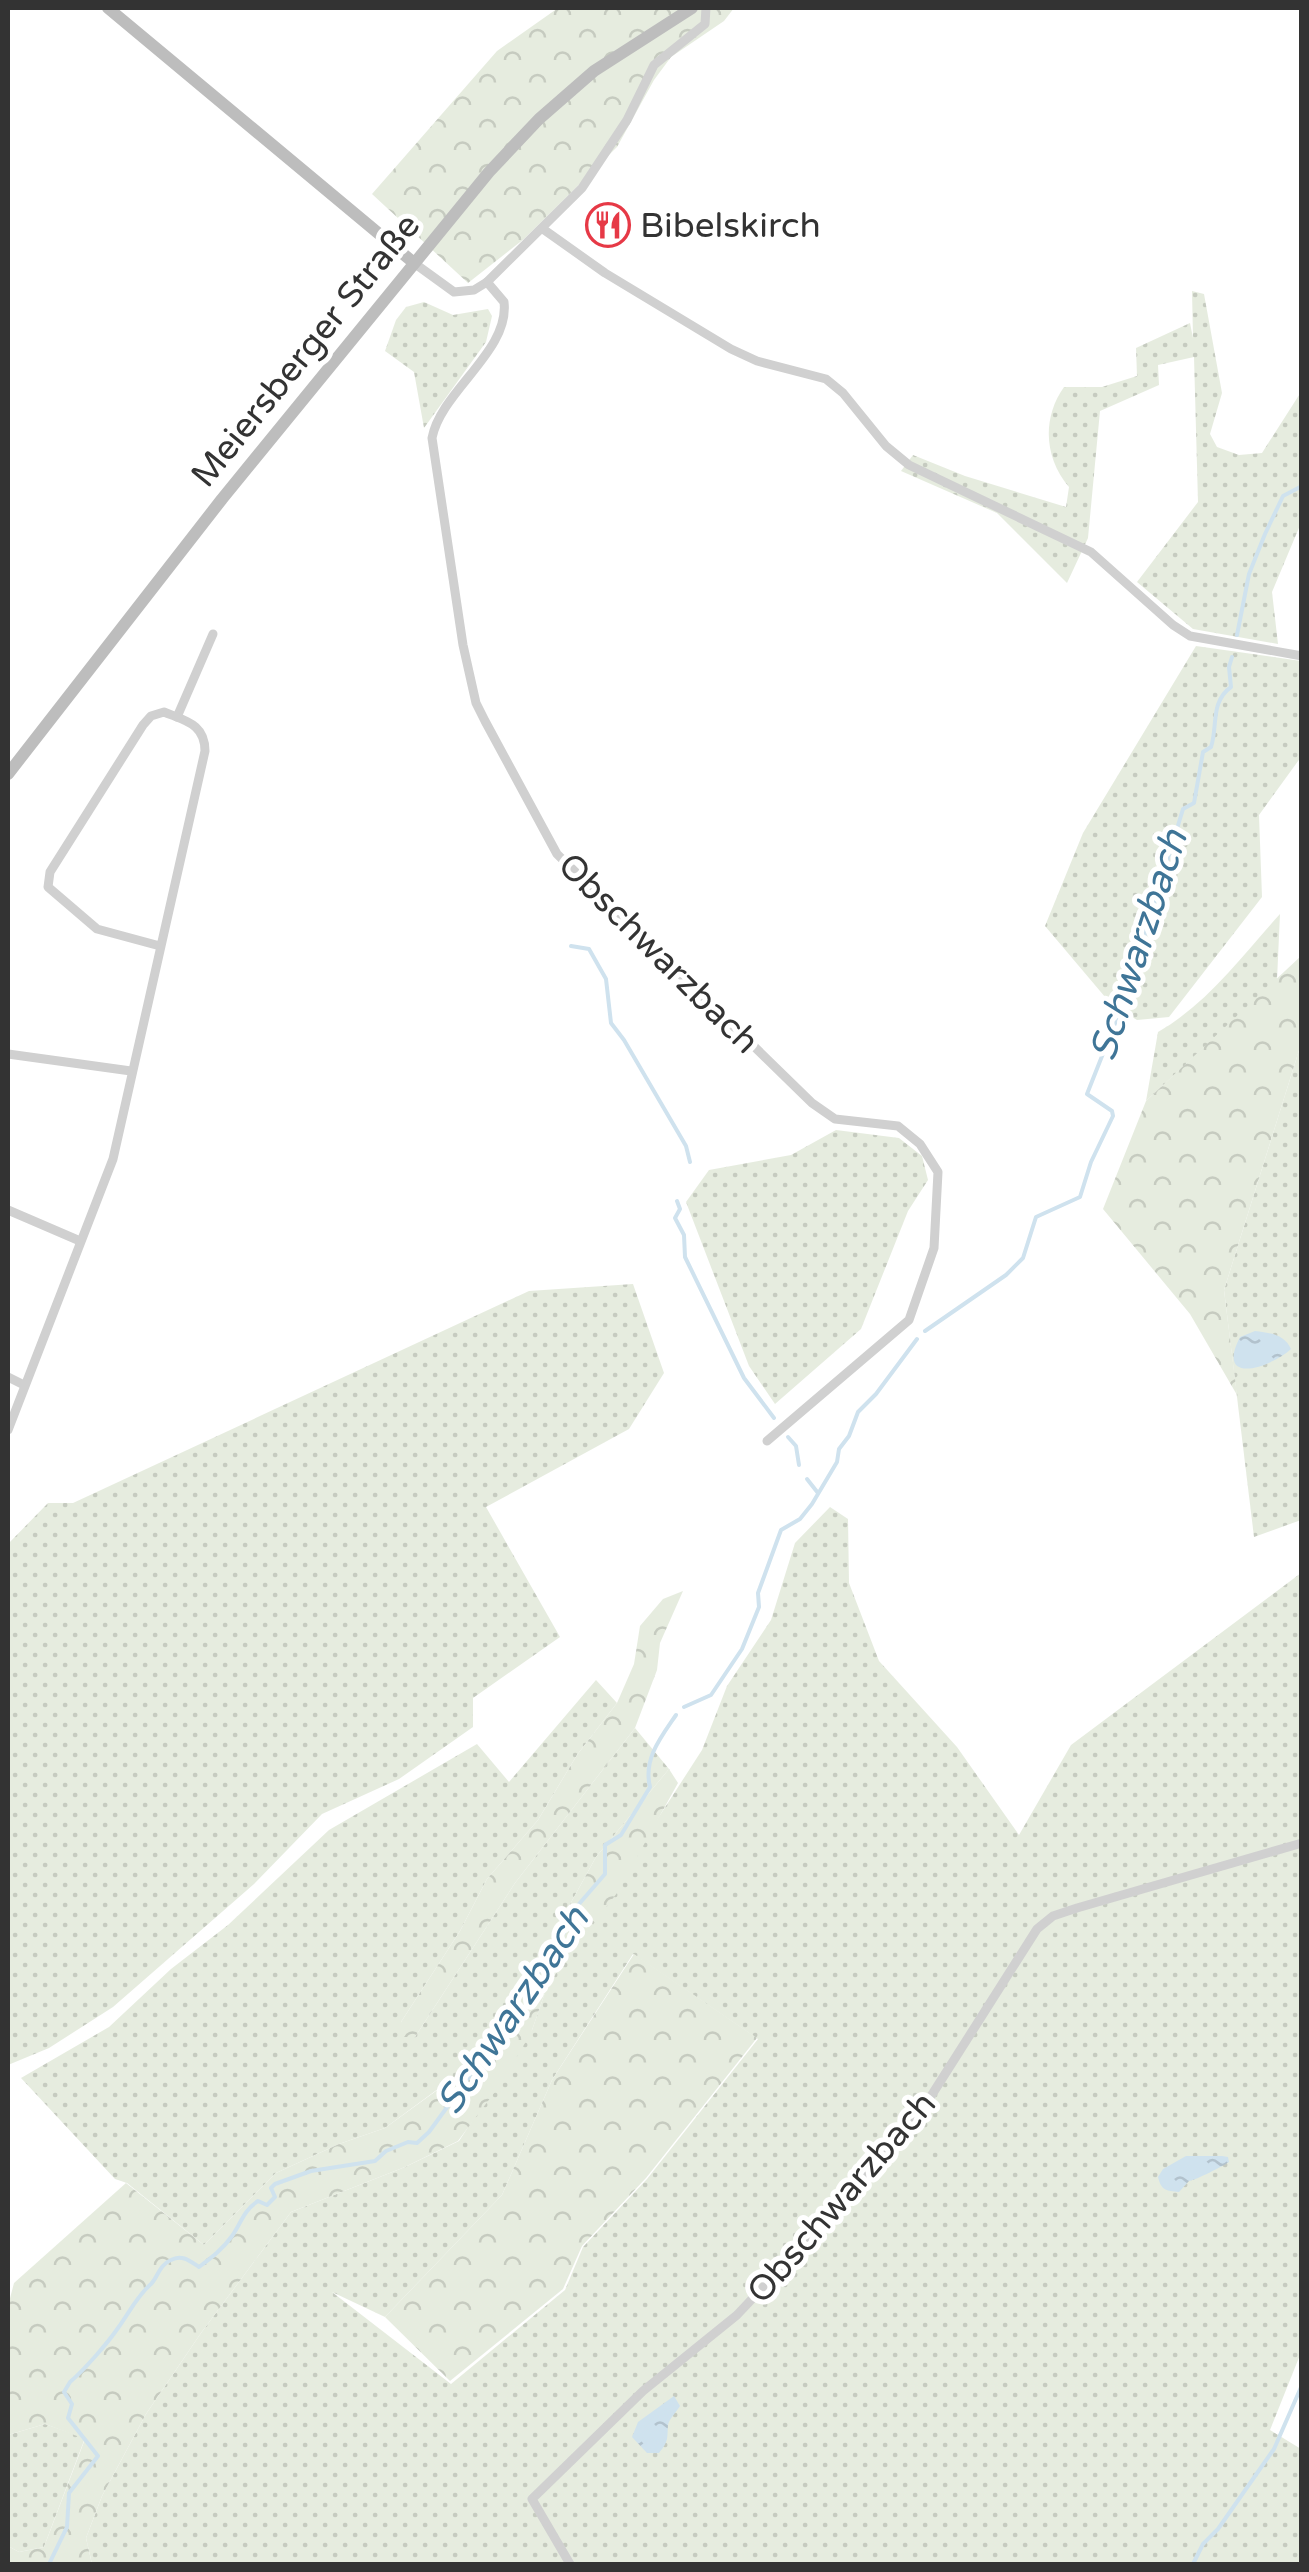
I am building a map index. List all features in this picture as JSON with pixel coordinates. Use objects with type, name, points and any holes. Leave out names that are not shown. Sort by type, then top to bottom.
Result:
[{"type":"main road","points":[[108,8],[414,263]]},
{"type":"main road","name":"Meiersberger Straße","points":[[8,774],[176,557],[488,172],[563,97],[610,60],[692,8]]},
{"type":"street","points":[[414,263],[454,292],[474,290],[487,282],[582,188],[626,120],[654,65],[705,24],[706,8]]},
{"type":"street","points":[[543,229],[604,273],[731,349],[826,379],[844,393],[886,446],[909,465],[1091,552],[1190,636],[1302,656]]},
{"type":"street","name":"Obschwarzbach","points":[[487,282],[504,302],[501,330],[439,418],[432,438],[463,646],[476,704],[484,721],[557,854],[812,1103],[834,1120],[898,1126],[920,1144],[938,1172],[934,1248],[909,1320],[767,1440]]},
{"type":"street","points":[[177,717],[212,634]]},
{"type":"street","points":[[8,1430],[113,1159],[205,751],[205,737],[197,726],[164,712],[151,716],[142,725],[50,872],[48,887],[97,929],[160,946]]},
{"type":"street","points":[[8,1054],[131,1071]]},
{"type":"street","points":[[8,1210],[80,1242]]},
{"type":"street","points":[[8,1377],[24,1385]]},
{"type":"street","name":"Obschwarzbach","points":[[570,2564],[532,2499],[644,2390],[737,2315],[854,2190],[911,2125],[1036,1929],[1053,1916],[1077,1908],[1302,1843]]},
{"type":"green space","points":[[558,8],[734,8],[724,21],[671,57],[617,147],[524,239],[468,283],[372,194],[497,51]]},
{"type":"green space","points":[[1192,291],[1204,294],[1222,393],[1210,434],[1217,447],[1239,455],[1262,453],[1301,392],[1301,523],[1272,592],[1278,644],[1193,629],[1137,582],[1198,502],[1194,357],[1158,365],[1159,385],[1100,411],[1088,538],[1067,583],[997,513],[901,471],[913,455],[965,476],[1066,507],[1069,487],[1055,463],[1049,438],[1052,412],[1064,387],[1102,387],[1137,376],[1136,348],[1190,323],[1193,338]]},
{"type":"green space","points":[[424,302],[453,315],[488,309],[492,316],[486,342],[424,428],[414,372],[385,351],[396,320],[406,307]]},
{"type":"green space","points":[[1196,646],[1301,661],[1301,757],[1259,815],[1262,897],[1169,1017],[1137,1020],[1111,1004],[1045,926],[1083,833]]},
{"type":"green space","points":[[1280,914],[1277,980],[1146,1101],[1158,1032],[1208,993]]},
{"type":"green space","points":[[1301,956],[1301,1044],[1224,1290],[1237,1395],[1190,1314],[1103,1209],[1146,1101]]},
{"type":"green space","points":[[1301,1044],[1301,1520],[1254,1537],[1224,1290]]},
{"type":"green space","points":[[836,1130],[899,1138],[922,1156],[928,1180],[908,1211],[861,1329],[775,1404],[749,1366],[686,1202],[709,1170],[791,1155]]},
{"type":"green space","points":[[633,1284],[664,1373],[629,1429],[486,1507],[560,1637],[473,1698],[473,1727],[399,1779],[322,1814],[254,1884],[113,2007],[49,2048],[8,2065],[8,1544],[48,1503],[73,1503],[529,1291]]},
{"type":"green space","points":[[830,1507],[848,1519],[849,1583],[879,1661],[957,1747],[1019,1835],[1071,1745],[1301,1573],[1302,2350],[1270,2430],[1301,2449],[1301,2564],[92,2564],[86,2538],[102,2496],[146,2414],[291,2212],[459,2141],[532,2030],[548,1984],[618,1890],[642,1843],[702,1750],[727,1686],[771,1620],[795,1543]],"holes":[[[633,1954],[758,2039],[647,2179],[583,2247],[565,2290],[451,2384],[332,2292],[385,2317],[502,2195],[552,2080]]]},
{"type":"green space","points":[[683,1591],[660,1643],[657,1670],[635,1728],[515,1883],[415,2037],[403,2037],[401,2022],[460,1931],[487,1879],[538,1820],[577,1755],[617,1703],[634,1664],[640,1626],[663,1599]]},
{"type":"green space","points":[[596,1680],[617,1703],[577,1755],[538,1820],[487,1879],[460,1931],[401,2022],[415,2037],[515,1883],[635,1728],[669,1769],[596,1857],[546,1948],[498,2023],[457,2075],[385,2128],[276,2173],[204,2245],[127,2183],[115,2179],[21,2078],[109,2027],[171,1969],[228,1925],[329,1830],[477,1744],[509,1782]]},
{"type":"green space","points":[[669,1769],[678,1783],[617,1893],[548,1984],[531,2033],[500,2085],[458,2141],[405,2167],[291,2212],[146,2414],[102,2496],[86,2538],[92,2564],[8,2564],[8,2546],[19,2552],[44,2547],[85,2439],[45,2424],[8,2435],[8,2306],[14,2283],[126,2183],[204,2245],[276,2173],[385,2128],[458,2075],[498,2023],[546,1948],[596,1857]]},
{"type":"green space","points":[[634,1954],[757,2038],[646,2178],[582,2246],[563,2289],[450,2381],[385,2317],[502,2195],[552,2080]]},
{"type":"green space","points":[[45,2424],[85,2438],[44,2547],[19,2552],[8,2546],[8,2435]]},
{"type":"water","points":[[1255,1331],[1280,1337],[1291,1349],[1271,1362],[1240,1367],[1234,1362],[1234,1352],[1240,1337]]},
{"type":"water","points":[[1186,2156],[1222,2156],[1228,2157],[1229,2162],[1189,2181],[1179,2192],[1165,2189],[1158,2177],[1163,2169]]},
{"type":"water","points":[[674,2396],[680,2406],[669,2423],[666,2442],[659,2453],[647,2453],[632,2437],[638,2422]]},
{"type":"waterway","name":"Schwarzbach","points":[[1237,635],[1249,574],[1265,534],[1283,496],[1302,486]]},
{"type":"waterway","name":"Schwarzbach","points":[[925,1331],[1006,1275],[1023,1258],[1036,1217],[1080,1197],[1091,1162],[1113,1116],[1112,1111],[1087,1094],[1127,993],[1183,809],[1194,803],[1203,752],[1211,747],[1213,739],[1217,707],[1231,687],[1232,657]]},
{"type":"waterway","points":[[571,946],[589,949],[606,979],[611,1023],[686,1146],[690,1162]]},
{"type":"waterway","points":[[677,1201],[680,1209],[675,1218],[684,1235],[685,1257],[744,1378],[774,1418]]},
{"type":"waterway","name":"Schwarzbach","points":[[684,1707],[711,1695],[742,1649],[759,1607],[758,1593],[781,1530],[800,1519],[812,1504],[837,1462],[839,1449],[858,1412],[917,1339]]},
{"type":"waterway","points":[[788,1437],[796,1446],[799,1465]]},
{"type":"waterway","points":[[807,1479],[818,1493]]},
{"type":"waterway","name":"Schwarzbach","points":[[49,2564],[67,2527],[69,2493],[98,2456],[68,2418],[72,2404],[64,2392],[70,2382],[108,2342],[164,2265],[179,2258],[199,2267],[225,2245],[253,2205],[258,2201],[267,2205],[275,2197],[271,2188],[275,2184],[311,2171],[375,2161],[386,2151],[408,2142],[417,2143],[429,2132],[469,2077],[489,2035],[537,1975],[579,1904],[605,1874],[605,1845],[621,1835],[650,1787],[651,1758],[676,1715]]},
{"type":"waterway","points":[[1193,2564],[1203,2544],[1218,2529],[1274,2449],[1302,2385]]},
{"type":"place","name":"Bibelskirch","points":[[608,225]]}]
